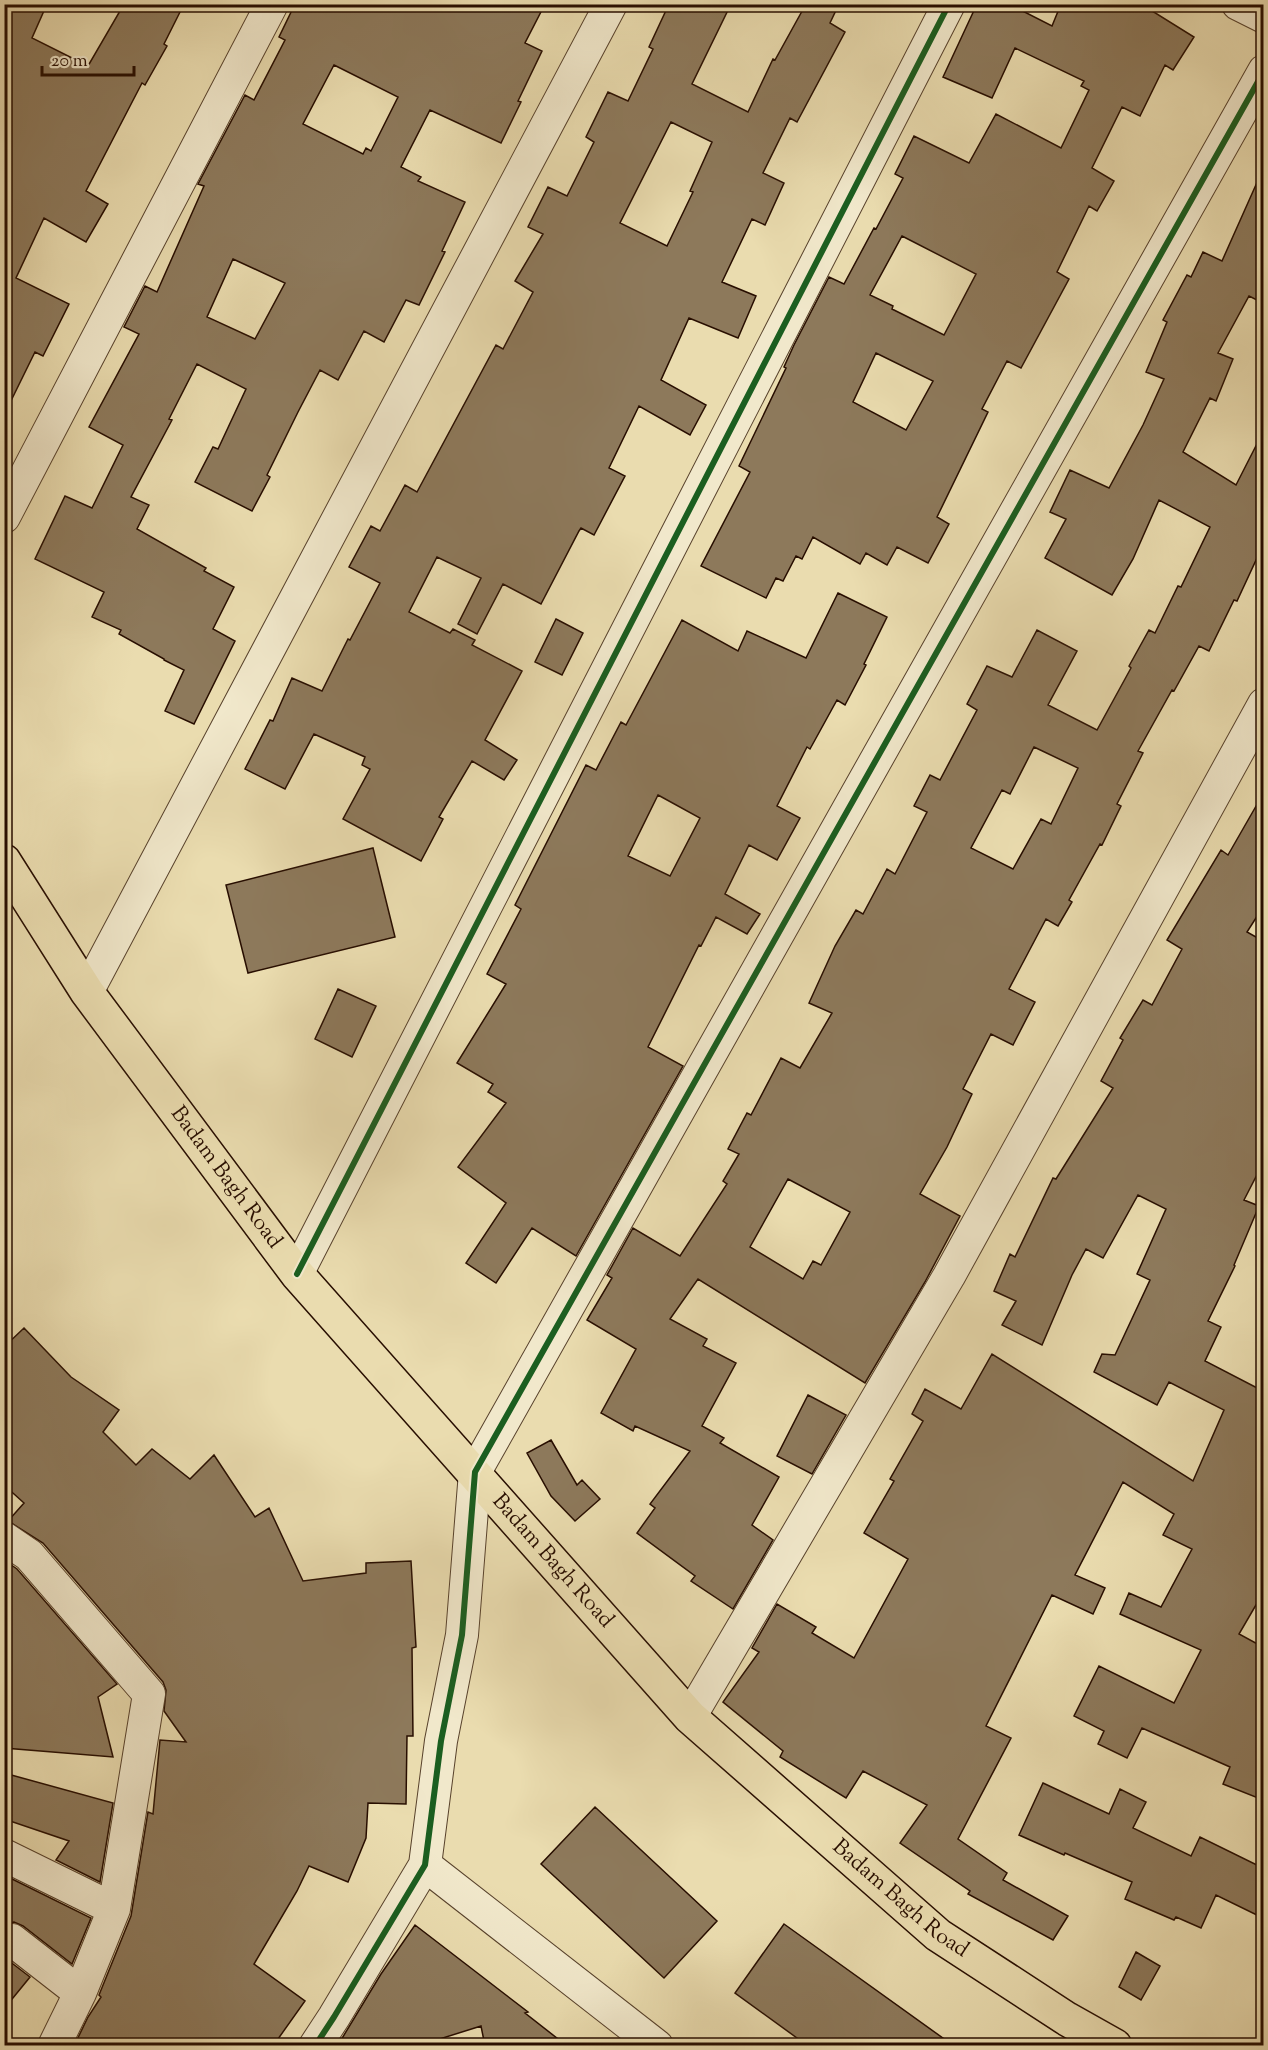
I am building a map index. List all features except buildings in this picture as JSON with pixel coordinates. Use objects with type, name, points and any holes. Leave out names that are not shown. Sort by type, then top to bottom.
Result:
[{"type":"main road","name":"Badam Bagh Road","points":[[4,861],[87,992],[297,1274],[690,1717],[939,1935],[1067,2019],[1115,2046]]},
{"type":"street","points":[[4,517],[272,4]]},
{"type":"street","points":[[87,992],[611,4]]},
{"type":"street","points":[[297,1274],[949,4]]},
{"type":"street","points":[[1238,4],[1263,17]]},
{"type":"street","points":[[315,2046],[425,1865],[441,1742],[462,1635],[475,1472],[1263,71]]},
{"type":"street","points":[[690,1717],[949,1276],[1263,704]]},
{"type":"street","points":[[4,1538],[29,1555],[149,1694],[114,1909],[80,1993],[54,2046]]},
{"type":"street","points":[[4,1855],[114,1909]]},
{"type":"street","points":[[425,1865],[657,2046]]},
{"type":"street","points":[[12,1940],[80,1993]]},
{"type":"cycle path","points":[[297,1274],[949,4]]},
{"type":"cycle path","points":[[315,2046],[425,1865],[441,1741],[462,1635],[475,1472],[1264,71]]}]
